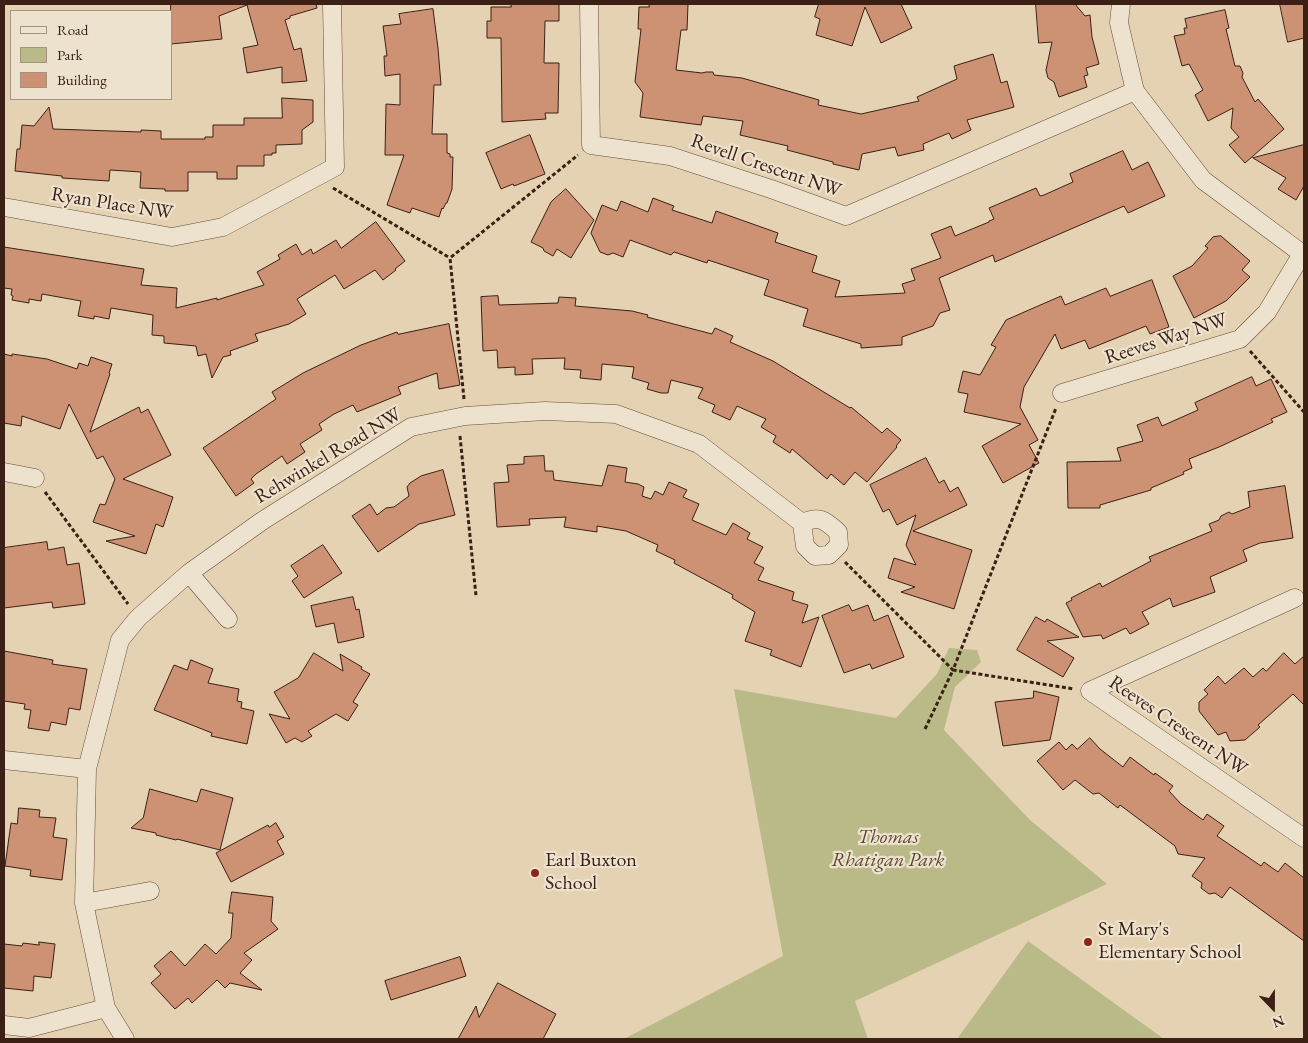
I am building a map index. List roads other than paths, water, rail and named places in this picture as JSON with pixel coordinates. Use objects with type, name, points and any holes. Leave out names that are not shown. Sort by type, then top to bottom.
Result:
[{"type":"street","name":"Ryan Place NW","points":[[4,207],[172,237],[223,227],[334,167],[332,4]]},
{"type":"street","name":"Revell Crescent NW","points":[[589,4],[590,146],[670,156],[846,216],[1135,91]]},
{"type":"street","name":"Reeves Way NW","points":[[1062,393],[1240,339],[1267,312],[1303,255],[1203,180],[1135,91],[1120,23],[1120,4]]},
{"type":"street","name":"Rehwinkel Road NW","points":[[125,1039],[106,1008],[84,903],[87,769],[120,640],[138,618],[189,573],[262,521],[411,427],[462,417],[545,411],[616,414],[699,444],[802,523]]},
{"type":"street","points":[[4,472],[35,478]]},
{"type":"street","points":[[812,518],[826,520],[838,532],[838,545],[829,555],[815,556],[805,546],[802,523],[812,518]]},
{"type":"street","points":[[189,573],[228,619]]},
{"type":"street","name":"Reeves Crescent NW","points":[[1295,598],[1090,691],[1304,838]]},
{"type":"street","points":[[4,760],[87,769]]},
{"type":"street","points":[[84,903],[150,891]]},
{"type":"street","points":[[4,1025],[29,1028],[106,1008]]},
{"type":"place","name":"Earl Buxton School","points":[[535,873]]},
{"type":"place","name":"St Mary's Elementary School","points":[[1088,942]]},
{"type":"park label","name":"Thomas Rhatigan Park","points":[[888,850]]}]
